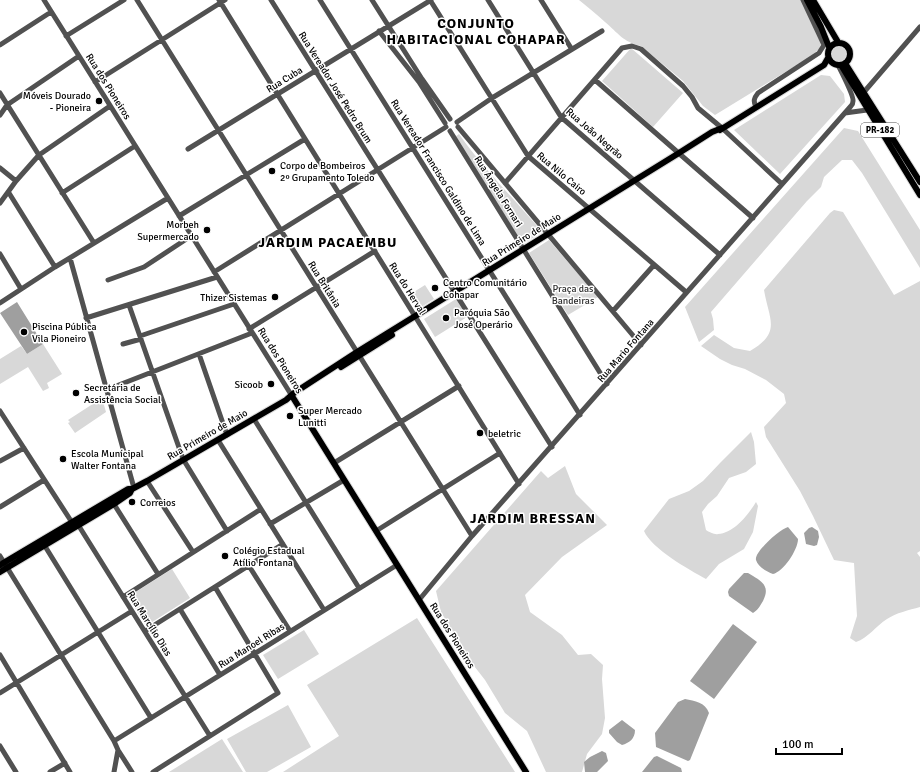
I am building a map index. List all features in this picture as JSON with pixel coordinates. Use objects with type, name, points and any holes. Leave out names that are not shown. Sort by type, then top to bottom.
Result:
[{"type":"main road","points":[[807,0],[821,27],[829,47]]},
{"type":"main road","points":[[813,0],[838,42],[846,45],[850,52],[848,60],[840,65],[824,65]]},
{"type":"main road","points":[[828,58],[827,52],[829,47],[838,42]]},
{"type":"main road","name":"Rua Primeiro de Maio","points":[[0,572],[4,565],[112,502],[128,489],[133,489],[148,481],[292,396],[294,393],[395,330],[636,182],[712,132],[722,128],[824,65],[828,58]]},
{"type":"main road","name":"PR-182","points":[[828,58],[832,64],[840,65],[864,92],[883,130],[920,195]]},
{"type":"main road","name":"PR-182","points":[[840,65],[867,110],[920,182]]},
{"type":"main road","name":"Rua dos Pioneiros","points":[[292,396],[526,772]]},
{"type":"street","name":"Rua dos Pioneiros","points":[[44,0],[292,396]]},
{"type":"street","points":[[66,36],[124,0]]},
{"type":"street","name":"Rua Britânia","points":[[137,0],[472,536]]},
{"type":"street","name":"Rua Vereador José Pedro Brum","points":[[271,0],[552,447]]},
{"type":"street","name":"Rua Vereador Francisco Galdino de Lima","points":[[320,0],[580,415]]},
{"type":"street","points":[[372,0],[389,26],[445,125],[450,131],[456,130],[457,124],[492,98],[602,30]]},
{"type":"street","name":"Rua Cuba","points":[[188,149],[430,0]]},
{"type":"street","name":"Rua Nilo Cairo","points":[[430,0],[528,156],[686,292]]},
{"type":"street","name":"Rua João Negrão","points":[[488,0],[561,117],[720,255]]},
{"type":"street","points":[[541,0],[571,48]]},
{"type":"street","points":[[756,107],[754,98],[758,93],[819,53],[824,45],[803,0]]},
{"type":"street","points":[[95,82],[222,1]]},
{"type":"street","name":"Rua do Herval","points":[[222,1],[277,94],[519,484]]},
{"type":"street","points":[[0,45],[51,12]]},
{"type":"street","points":[[864,92],[920,27]]},
{"type":"street","points":[[379,31],[450,119],[454,119],[505,183],[641,345]]},
{"type":"street","points":[[505,183],[622,48],[632,46],[641,49],[683,86],[692,97],[698,108],[722,128],[782,184]]},
{"type":"street","points":[[0,115],[7,105],[79,56]]},
{"type":"street","name":"Rua Mario Fontana","points":[[419,600],[472,536],[851,106],[853,101],[852,95],[844,81],[840,65]]},
{"type":"street","points":[[595,80],[753,218]]},
{"type":"street","points":[[0,93],[94,243]]},
{"type":"street","points":[[0,203],[16,181],[39,155],[110,106]]},
{"type":"street","points":[[845,113],[867,110]]},
{"type":"street","points":[[214,272],[412,147],[445,125],[450,119]]},
{"type":"street","name":"Rua Ângela Fornari","points":[[450,131],[607,384]]},
{"type":"street","points":[[179,216],[305,138]]},
{"type":"street","points":[[62,193],[135,146]]},
{"type":"street","points":[[0,168],[16,181]]},
{"type":"street","points":[[9,192],[55,267]]},
{"type":"street","points":[[0,303],[55,267],[168,198]]},
{"type":"street","points":[[108,280],[144,267],[192,236]]},
{"type":"street","points":[[106,390],[199,354],[251,331],[316,287],[374,251]]},
{"type":"street","points":[[0,254],[21,289]]},
{"type":"street","points":[[70,258],[133,489]]},
{"type":"street","points":[[614,311],[654,265]]},
{"type":"street","points":[[86,318],[217,277]]},
{"type":"street","points":[[123,344],[234,304]]},
{"type":"street","points":[[129,305],[183,459],[227,531]]},
{"type":"street","points":[[199,354],[227,435]]},
{"type":"street","points":[[334,463],[459,386]]},
{"type":"street","name":"Rua Marcílio Dias","points":[[0,412],[123,597],[210,736]]},
{"type":"street","points":[[254,419],[358,588]]},
{"type":"street","points":[[218,440],[324,610]]},
{"type":"street","points":[[0,461],[24,448]]},
{"type":"street","points":[[376,531],[500,453]]},
{"type":"street","points":[[0,507],[44,480]]},
{"type":"street","points":[[270,524],[344,480]]},
{"type":"street","points":[[148,481],[193,552]]},
{"type":"street","points":[[112,502],[158,574]]},
{"type":"street","points":[[123,597],[261,509]]},
{"type":"street","points":[[43,543],[151,718]]},
{"type":"street","points":[[145,631],[283,544]]},
{"type":"street","points":[[0,556],[4,565],[61,654],[132,772]]},
{"type":"street","name":"Rua Manoel Ribas","points":[[114,741],[397,565]]},
{"type":"street","points":[[249,566],[290,631]]},
{"type":"street","points":[[153,772],[278,693],[215,587]]},
{"type":"street","points":[[180,609],[220,675]]},
{"type":"street","points":[[0,693],[132,611]]},
{"type":"street","points":[[0,655],[70,772]]},
{"type":"street","points":[[0,746],[16,772]]},
{"type":"street","points":[[114,772],[118,750]]},
{"type":"street","points":[[50,772],[65,763]]},
{"type":"green space","points":[[579,0],[801,0],[821,44],[819,49],[810,57],[715,115],[703,106],[683,81],[641,46],[621,37]]},
{"type":"green space","points":[[836,46],[842,46],[847,51],[845,60],[842,62],[836,62],[831,57],[831,51]]},
{"type":"green space","points":[[631,48],[683,93],[653,127],[602,81]]},
{"type":"green space","points":[[821,75],[830,76],[844,94],[845,102],[780,174],[734,130]]},
{"type":"green space","points":[[844,128],[858,131],[920,230],[920,268],[862,173],[852,160],[842,160],[824,177],[821,187],[807,201],[711,312],[714,330],[699,342],[685,307]]},
{"type":"green space","points":[[459,134],[489,172],[542,232],[523,244],[455,137]]},
{"type":"green space","points":[[834,210],[843,212],[894,295],[920,281],[920,551],[917,553],[920,557],[920,607],[891,617],[864,638],[856,642],[850,638],[857,616],[854,563],[834,560],[800,491],[766,437],[764,427],[786,403],[784,394],[766,380],[745,369],[720,359],[701,346],[714,335],[734,348],[750,351],[766,338],[770,331],[771,325],[764,290]]},
{"type":"green space","name":"Praça das Bandeiras","points":[[549,240],[598,297],[568,315],[529,253]]},
{"type":"green space","points":[[425,285],[434,299],[418,309],[409,295]]},
{"type":"green space","points":[[456,299],[467,317],[435,337],[424,319]]},
{"type":"green space","points":[[43,344],[62,374],[47,383],[49,388],[43,391],[28,367],[0,384],[0,359],[21,346],[27,354]]},
{"type":"green space","points":[[102,398],[106,412],[75,433],[68,423],[70,422],[68,420]]},
{"type":"green space","points":[[751,432],[754,442],[756,464],[746,472],[729,478],[717,496],[702,512],[706,530],[714,534],[724,533],[735,527],[745,518],[756,502],[758,506],[753,532],[744,549],[719,564],[706,579],[662,551],[648,538],[644,531],[669,499],[689,491],[703,481]]},
{"type":"green space","points":[[565,466],[576,494],[607,525],[562,557],[525,595],[530,612],[562,635],[578,655],[591,654],[603,665],[602,679],[605,718],[602,734],[587,754],[582,772],[546,772],[527,731],[505,713],[485,680],[471,662],[441,612],[436,591],[541,471],[548,478]]},
{"type":"green space","points":[[172,569],[190,598],[146,626],[128,597]]},
{"type":"green space","points":[[417,618],[515,772],[283,772],[339,736],[307,685]]},
{"type":"green space","points":[[304,630],[319,654],[278,679],[263,655]]},
{"type":"green space","points":[[288,705],[311,747],[267,772],[246,772],[227,739]]},
{"type":"green space","points":[[222,739],[243,772],[169,772]]},
{"type":"shaded area","name":"Piscina Pública Vila Pioneiro","points":[[17,302],[43,344],[27,354],[0,313]]},
{"type":"shaded area","points":[[788,527],[798,539],[796,549],[785,565],[773,574],[766,571],[759,565],[756,560],[756,556],[768,541]]},
{"type":"shaded area","points":[[812,527],[818,531],[819,537],[817,545],[814,546],[806,544],[804,533]]},
{"type":"shaded area","points":[[744,573],[748,573],[761,581],[766,591],[763,601],[758,609],[753,613],[729,596],[728,592]]},
{"type":"shaded area","points":[[733,624],[757,642],[714,699],[690,681]]},
{"type":"shaded area","points":[[685,699],[702,704],[709,713],[690,760],[688,761],[656,747],[655,733],[678,702]]},
{"type":"shaded area","points":[[622,720],[635,730],[634,736],[631,740],[622,745],[609,733],[609,730]]},
{"type":"shaded area","points":[[602,751],[606,753],[608,761],[597,772],[585,772],[584,762]]},
{"type":"shaded area","points":[[657,756],[681,768],[682,772],[642,772],[654,757]]},
{"type":"place","name":"Móveis Dourado - Pioneira","points":[[99,101]]},
{"type":"place","name":"Corpo de Bombeiros 2º Grupamento Toledo","points":[[272,171]]},
{"type":"place","name":"Morbeh Supermercado","points":[[207,230]]},
{"type":"place","name":"Centro Comunitário Cohapar","points":[[435,288]]},
{"type":"place","name":"Thizer Sistemas","points":[[275,297]]},
{"type":"place","name":"Paróquia São José Operário","points":[[446,318]]},
{"type":"place","name":"Piscina Pública Vila Pioneiro","points":[[24,332]]},
{"type":"place","name":"Sicoob","points":[[271,384]]},
{"type":"place","name":"Secretária de Assistência Social","points":[[76,393]]},
{"type":"place","name":"Super Mercado Lunitti","points":[[290,416]]},
{"type":"place","name":"beletric","points":[[480,433]]},
{"type":"place","name":"Escola Munícipal Walter Fontana","points":[[63,459]]},
{"type":"place","name":"Correios","points":[[132,502]]},
{"type":"place","name":"Colégio Estadual Atílio Fontana","points":[[225,556]]},
{"type":"district","name":"CONJUNTO HABITACIONAL COHAPAR","points":[[476,32]]},
{"type":"district","name":"JARDIM PACAEMBU","points":[[328,242]]},
{"type":"district","name":"JARDIM BRESSAN","points":[[533,518]]}]
